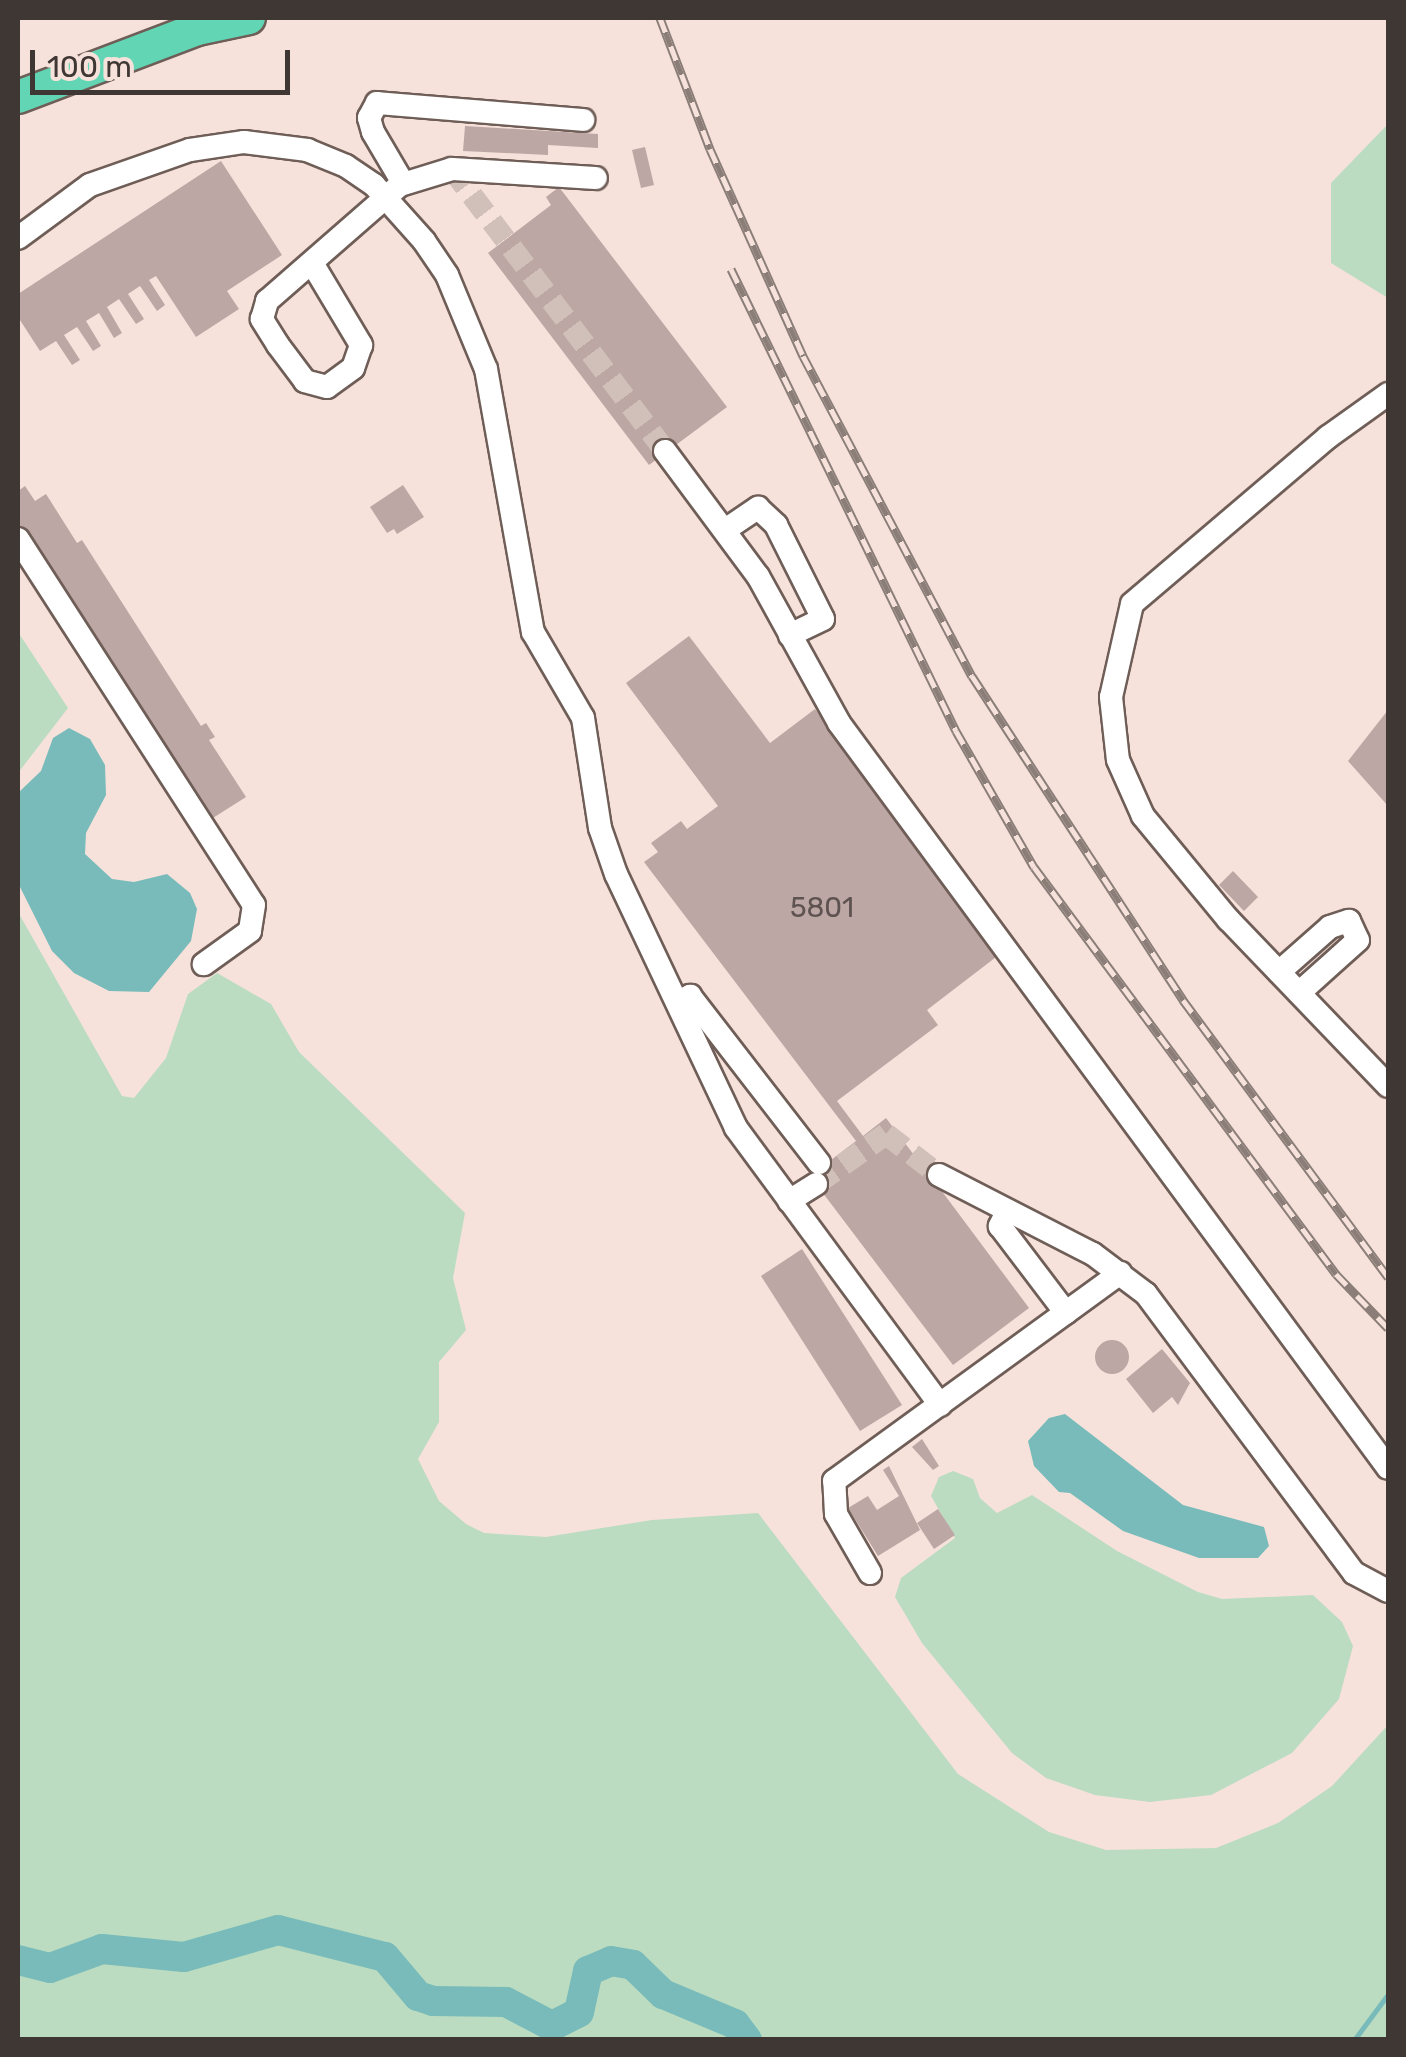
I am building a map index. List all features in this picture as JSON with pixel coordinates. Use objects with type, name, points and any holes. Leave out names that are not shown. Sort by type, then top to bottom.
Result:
[{"type":"highway","points":[[18,97],[121,57],[248,18]]},
{"type":"lane","points":[[583,120],[378,104],[369,118],[394,190],[447,275],[486,369],[533,632],[577,702],[605,843],[736,1128],[940,1405]]},
{"type":"lane","points":[[18,238],[90,185],[190,150],[244,142],[306,150],[394,190]]},
{"type":"lane","points":[[312,263],[361,345],[353,368],[326,387],[305,381],[262,318],[267,301],[394,190],[452,169],[596,178]]},
{"type":"lane","points":[[1388,394],[1328,437],[1132,604],[1118,652],[1112,730],[1128,791],[1170,850],[1388,1086]]},
{"type":"lane","points":[[665,451],[725,530],[839,723],[1388,1468]]},
{"type":"lane","points":[[725,530],[758,508],[776,524],[823,619],[790,635]]},
{"type":"lane","points":[[18,539],[254,905],[250,931],[204,964]]},
{"type":"lane","points":[[1279,972],[1330,927],[1348,920],[1358,940],[1300,993]]},
{"type":"lane","points":[[679,1002],[690,996],[818,1174],[790,1202]]},
{"type":"lane","points":[[939,1175],[1120,1273],[1163,1314],[1354,1572],[1388,1591]]},
{"type":"lane","points":[[1007,1212],[1000,1226],[1066,1313]]},
{"type":"lane","points":[[870,1572],[836,1514],[834,1481],[1120,1273]]},
{"type":"green space","points":[[1388,124],[1388,298],[1331,263],[1331,183]]},
{"type":"green space","points":[[18,632],[68,708],[18,773]]},
{"type":"green space","points":[[18,912],[122,1096],[134,1098],[166,1058],[188,994],[217,973],[271,1004],[299,1052],[465,1213],[453,1278],[466,1330],[439,1362],[439,1422],[418,1459],[439,1501],[466,1524],[484,1533],[546,1537],[652,1520],[758,1513],[958,1774],[1049,1832],[1106,1850],[1216,1848],[1278,1823],[1332,1786],[1388,1725],[1388,2039],[18,2039]]},
{"type":"green space","points":[[953,1471],[973,1479],[980,1498],[997,1513],[1032,1495],[1117,1551],[1198,1592],[1222,1599],[1313,1595],[1342,1622],[1353,1646],[1339,1699],[1292,1753],[1211,1795],[1150,1802],[1095,1795],[1046,1778],[1012,1753],[922,1643],[895,1597],[901,1578],[955,1538],[931,1496],[939,1477]]},
{"type":"water","points":[[69,728],[90,739],[105,765],[106,795],[86,833],[85,854],[112,879],[134,882],[167,874],[190,893],[197,909],[191,941],[149,992],[109,991],[74,973],[52,951],[18,883],[18,793],[41,771],[53,738]]},
{"type":"water","points":[[1065,1414],[1183,1505],[1264,1527],[1269,1546],[1258,1558],[1199,1558],[1123,1531],[1070,1493],[1059,1492],[1034,1466],[1028,1441],[1049,1418]]},
{"type":"building","points":[[465,126],[598,134],[598,148],[548,145],[548,155],[463,151]]},
{"type":"building","points":[[645,147],[654,185],[641,188],[632,150]]},
{"type":"building","points":[[221,161],[282,255],[227,291],[239,309],[196,337],[156,276],[149,280],[165,305],[157,311],[140,286],[128,294],[144,319],[136,324],[119,299],[107,307],[122,333],[114,338],[99,313],[86,321],[101,346],[93,351],[77,327],[64,335],[80,360],[72,365],[56,341],[40,351],[18,317],[18,294]]},
{"type":"building","points":[[559,187],[727,407],[649,465],[488,253],[551,205],[546,197]]},
{"type":"building","points":[[403,485],[424,517],[397,534],[394,529],[387,533],[370,507]]},
{"type":"building","points":[[25,486],[35,501],[46,494],[77,543],[82,540],[201,726],[206,723],[215,737],[209,740],[246,797],[205,823],[18,530],[18,491]]},
{"type":"building","points":[[689,636],[770,743],[815,709],[1000,954],[927,1010],[938,1025],[837,1101],[863,1136],[886,1118],[914,1155],[917,1151],[944,1167],[935,1182],[1029,1308],[953,1365],[810,1176],[856,1141],[644,862],[658,852],[651,843],[681,821],[687,829],[718,806],[626,683]]},
{"type":"building","points":[[1388,710],[1388,806],[1348,761]]},
{"type":"building","points":[[1233,871],[1258,897],[1244,911],[1219,885]]},
{"type":"building","points":[[802,1249],[902,1405],[860,1431],[761,1276]]},
{"type":"building","points":[[1112,1340],[1124,1345],[1129,1357],[1124,1369],[1112,1374],[1100,1369],[1095,1357],[1100,1345]]},
{"type":"building","points":[[1162,1349],[1190,1383],[1178,1405],[1172,1397],[1153,1413],[1126,1379]]},
{"type":"building","points":[[922,1439],[939,1466],[933,1470],[912,1447]]},
{"type":"building","points":[[889,1466],[920,1530],[878,1556],[848,1508],[868,1496],[877,1510],[899,1496],[883,1470]]},
{"type":"building","points":[[938,1509],[955,1535],[934,1549],[917,1523]]},
{"type":"waterway","points":[[18,1960],[50,1968],[102,1949],[184,1957],[278,1930],[385,1957],[418,1996],[433,2001],[506,2002],[552,2026],[579,2012],[588,1971],[611,1961],[633,1965],[663,1994],[735,2024],[747,2040]]},
{"type":"waterway","points":[[1354,2040],[1388,1994]]},
{"type":"tunnel","points":[[452,169],[665,451]]},
{"type":"tunnel","points":[[816,1184],[886,1134],[939,1175]]},
{"type":"railway","points":[[660,18],[710,149],[803,356],[972,676],[1183,1000],[1388,1277]]},
{"type":"railway","points":[[731,269],[956,731],[1034,867],[1336,1274],[1388,1328]]}]
